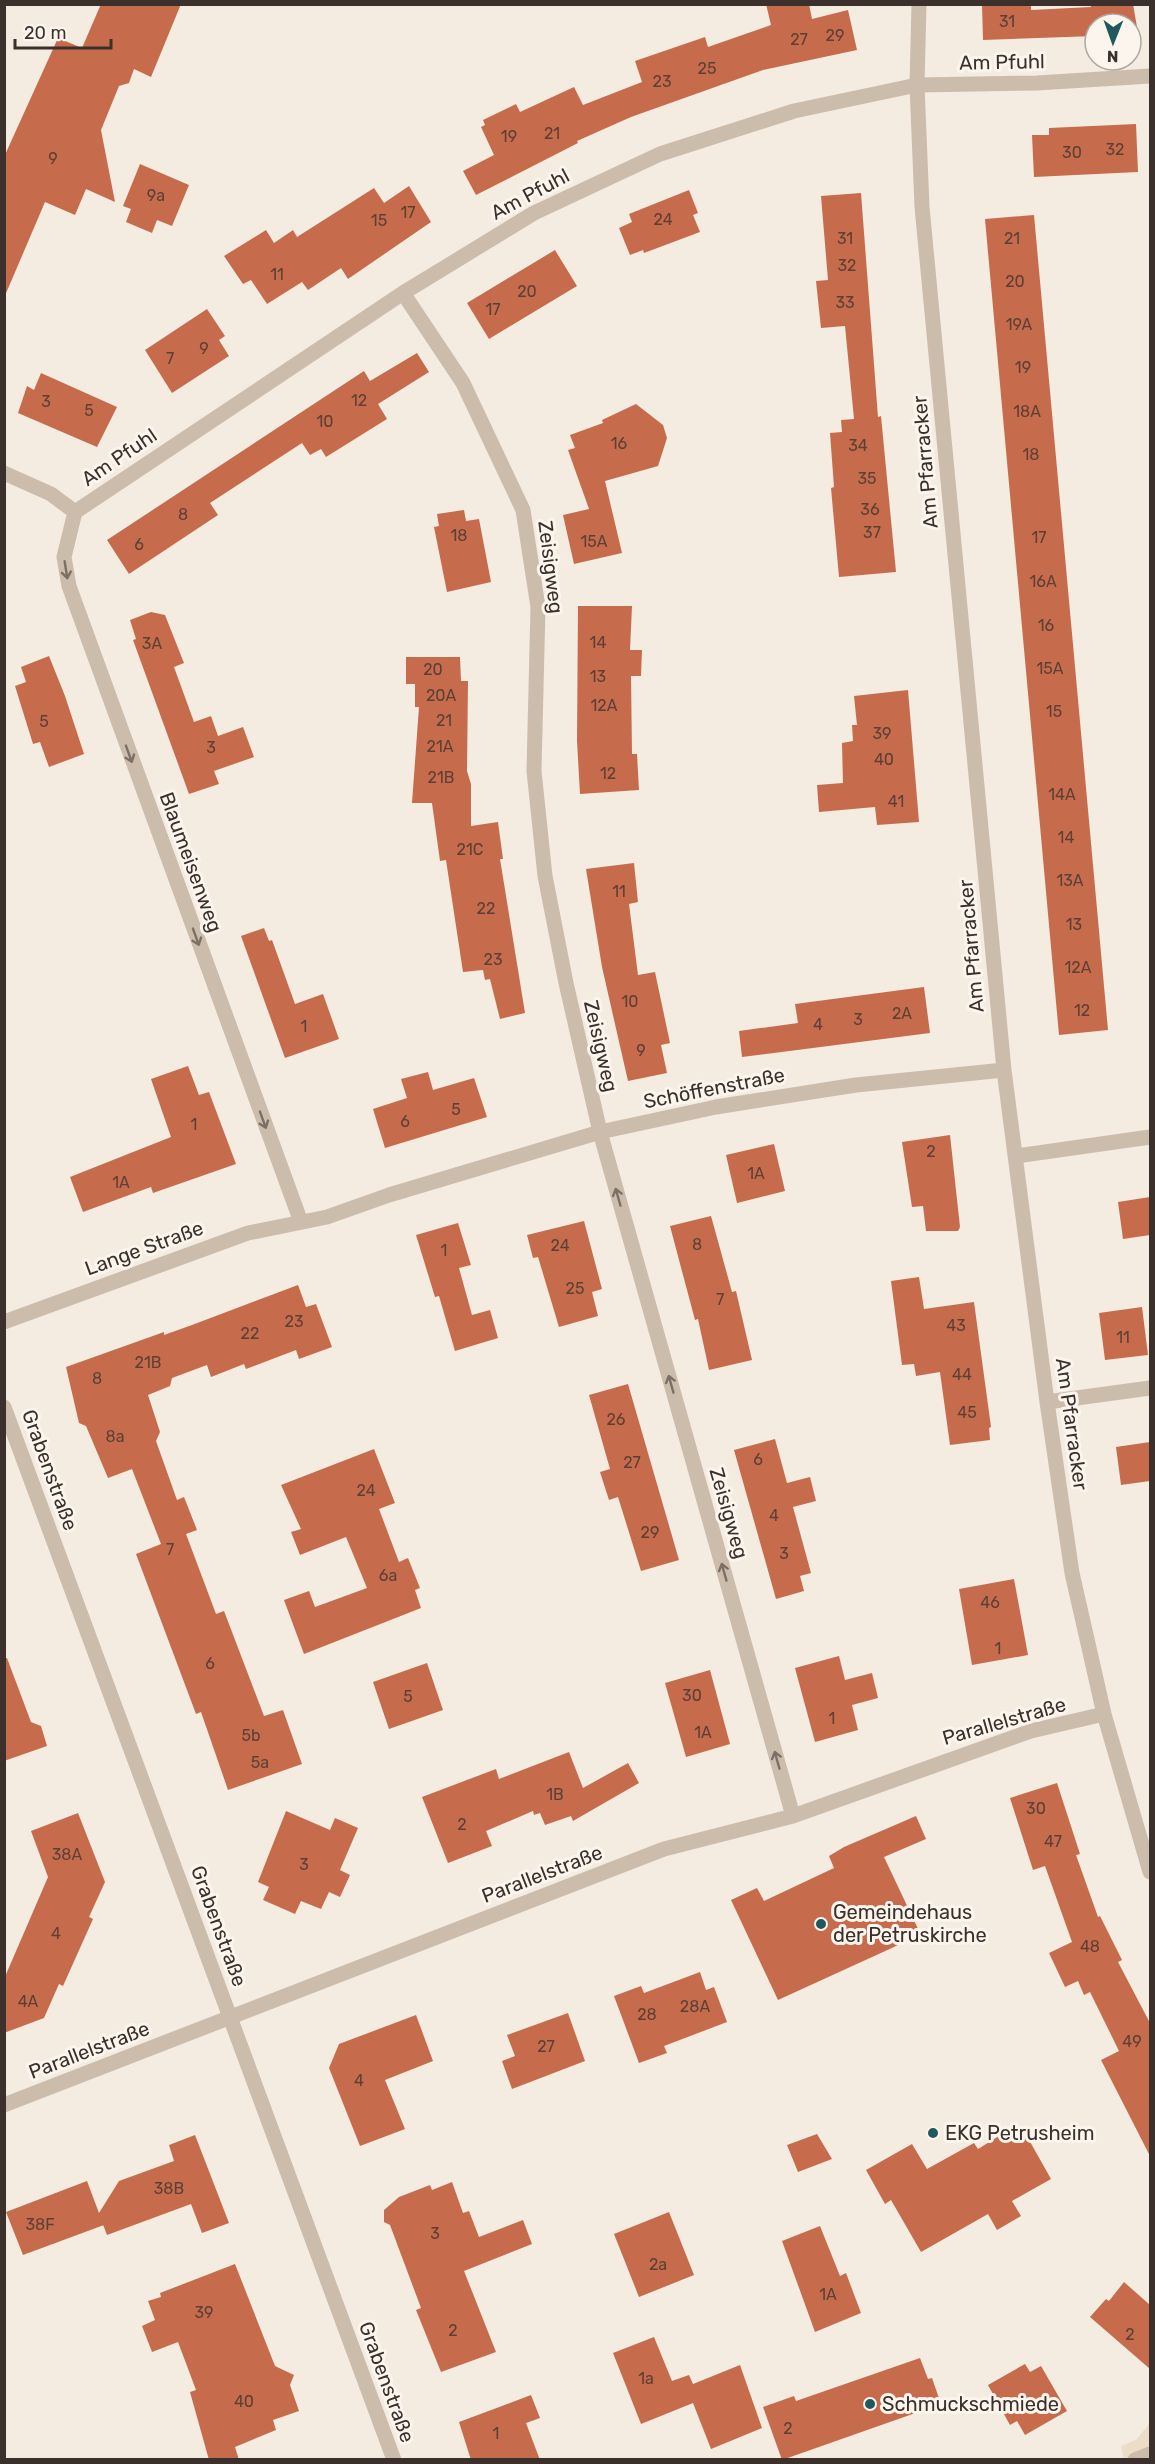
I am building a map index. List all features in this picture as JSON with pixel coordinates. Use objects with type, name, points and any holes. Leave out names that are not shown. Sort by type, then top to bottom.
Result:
[{"type":"street","name":"Am Pfarracker","points":[[919,4],[917,85],[922,207],[1004,1070],[1072,1574],[1104,1714],[1150,1872]]},
{"type":"street","name":"Am Pfuhl","points":[[4,473],[51,494],[75,512],[403,293],[534,213],[660,154],[794,111],[917,85],[1037,83],[1150,76]]},
{"type":"street","name":"Zeisigweg","points":[[403,293],[463,383],[523,510],[538,607],[534,771],[545,876],[600,1132],[793,1816]]},
{"type":"street","name":"Blaumeisenweg","points":[[75,512],[64,557],[69,586],[301,1222]]},
{"type":"street","name":"Schöffenstraße","points":[[301,1222],[327,1217],[400,1191],[600,1132],[751,1101],[856,1085],[1004,1070]]},
{"type":"street","points":[[1016,1156],[1150,1137]]},
{"type":"street","name":"Lange Straße","points":[[4,1322],[248,1233],[301,1222]]},
{"type":"street","points":[[1047,1402],[1150,1388]]},
{"type":"street","name":"Grabenstraße","points":[[4,1407],[394,2460]]},
{"type":"street","name":"Parallelstraße","points":[[4,2104],[664,1849],[793,1816],[1031,1731],[1104,1714]]},
{"type":"street","points":[[1135,2460],[1150,2454]]},
{"type":"shaded area","points":[[1150,2423],[1150,2459],[1124,2459],[1121,2446],[1136,2440]]},
{"type":"building","points":[[101,4],[181,4],[151,77],[134,69],[129,83],[119,86],[101,130],[115,202],[86,189],[75,215],[45,202],[4,298],[4,157],[58,38],[82,48]]},
{"type":"building","points":[[766,4],[809,4],[812,19],[848,10],[857,50],[763,70],[631,117],[577,141],[578,143],[476,195],[463,171],[494,155],[481,127],[485,125],[483,120],[516,104],[520,112],[574,87],[583,105],[642,82],[635,61],[705,37],[708,47],[771,25]]},
{"type":"building","points":[[982,4],[1031,4],[1031,10],[1091,7],[1091,4],[1133,4],[1134,12],[1083,12],[1083,36],[983,40]]},
{"type":"building","points":[[1136,124],[1138,172],[1034,177],[1032,135],[1049,135],[1049,128]]},
{"type":"building","points":[[140,164],[189,185],[172,226],[157,220],[152,233],[126,222],[131,209],[123,206]]},
{"type":"building","points":[[409,186],[431,222],[348,279],[341,268],[308,290],[302,282],[267,304],[251,280],[243,284],[224,256],[266,230],[274,243],[293,230],[297,237],[374,188],[384,203]]},
{"type":"building","points":[[689,190],[698,213],[693,215],[700,232],[644,253],[643,250],[630,255],[619,228],[632,222],[629,214]]},
{"type":"building","points":[[861,193],[878,417],[881,416],[896,572],[839,577],[831,488],[834,487],[830,433],[842,432],[841,420],[854,419],[845,326],[821,328],[816,281],[828,280],[821,196]]},
{"type":"building","points":[[1034,215],[1108,1030],[1059,1035],[985,219]]},
{"type":"building","points":[[555,250],[577,286],[489,339],[467,303]]},
{"type":"building","points":[[207,309],[225,336],[219,340],[229,356],[172,393],[145,350]]},
{"type":"building","points":[[417,353],[429,372],[378,404],[387,419],[326,457],[321,449],[310,455],[302,443],[210,503],[218,515],[129,574],[107,540],[364,371],[370,381]]},
{"type":"building","points":[[41,373],[117,407],[97,447],[18,413],[27,386],[34,390]]},
{"type":"building","points":[[636,404],[663,425],[667,438],[658,466],[605,481],[622,553],[574,564],[563,515],[589,509],[568,450],[575,448],[570,435],[603,423],[602,420]]},
{"type":"building","points":[[464,510],[466,521],[479,519],[491,582],[447,592],[434,527],[439,526],[437,514]]},
{"type":"building","points":[[578,606],[632,606],[630,650],[642,650],[641,676],[631,676],[632,754],[637,754],[639,790],[580,794],[577,741]]},
{"type":"building","points":[[151,612],[165,615],[184,663],[174,667],[194,722],[211,716],[218,736],[243,727],[254,757],[214,771],[219,784],[189,794],[133,640],[136,639],[130,620]]},
{"type":"building","points":[[49,656],[84,754],[49,767],[40,742],[33,744],[15,686],[26,682],[21,667]]},
{"type":"building","points":[[406,657],[460,657],[461,681],[468,681],[467,771],[471,784],[471,826],[498,822],[503,859],[500,859],[525,1013],[500,1019],[490,979],[485,980],[483,970],[463,972],[446,860],[440,861],[432,803],[412,803],[419,707],[415,707],[415,684],[406,684]]},
{"type":"building","points":[[908,690],[919,822],[877,825],[875,807],[819,812],[817,785],[843,783],[842,743],[853,741],[852,725],[857,725],[854,696]]},
{"type":"building","points":[[634,863],[638,902],[629,904],[638,975],[655,972],[670,1043],[661,1045],[667,1073],[628,1081],[602,967],[586,869]]},
{"type":"building","points":[[264,928],[269,941],[272,940],[295,1004],[323,994],[339,1039],[285,1058],[241,936]]},
{"type":"building","points":[[924,987],[930,1033],[742,1057],[739,1031],[798,1023],[795,1004]]},
{"type":"building","points":[[188,1066],[199,1095],[209,1092],[236,1164],[153,1193],[151,1187],[83,1212],[70,1177],[171,1137],[151,1079]]},
{"type":"building","points":[[428,1072],[433,1090],[474,1078],[487,1117],[385,1148],[373,1109],[407,1098],[401,1079]]},
{"type":"building","points":[[950,1135],[960,1227],[958,1231],[926,1231],[923,1206],[912,1207],[902,1142]]},
{"type":"building","points":[[774,1144],[785,1191],[737,1203],[726,1155]]},
{"type":"building","points":[[1150,1197],[1150,1235],[1123,1239],[1118,1202]]},
{"type":"building","points":[[711,1216],[732,1292],[736,1291],[752,1360],[709,1370],[698,1319],[695,1320],[670,1226]]},
{"type":"building","points":[[584,1221],[602,1289],[592,1292],[598,1316],[559,1327],[538,1257],[533,1258],[527,1235]]},
{"type":"building","points":[[458,1223],[471,1265],[459,1268],[472,1315],[490,1310],[498,1338],[455,1351],[439,1296],[435,1297],[416,1235]]},
{"type":"building","points":[[919,1277],[924,1309],[974,1302],[991,1427],[989,1428],[990,1440],[950,1445],[940,1372],[916,1376],[914,1364],[902,1365],[891,1281]]},
{"type":"building","points":[[298,1285],[306,1307],[316,1304],[332,1347],[299,1359],[296,1350],[246,1369],[244,1364],[211,1377],[207,1365],[172,1378],[170,1386],[148,1395],[160,1432],[156,1441],[177,1500],[184,1497],[197,1530],[186,1534],[216,1614],[224,1611],[264,1716],[283,1710],[302,1764],[228,1790],[201,1712],[196,1714],[136,1554],[161,1544],[132,1469],[108,1478],[86,1426],[79,1423],[66,1367],[164,1332],[164,1335]]},
{"type":"building","points":[[1142,1307],[1148,1355],[1105,1360],[1099,1313]]},
{"type":"building","points":[[628,1384],[679,1560],[641,1571],[618,1497],[609,1500],[600,1472],[610,1469],[589,1395]]},
{"type":"building","points":[[775,1439],[787,1483],[810,1477],[816,1501],[793,1507],[811,1573],[800,1576],[804,1591],[776,1599],[734,1450]]},
{"type":"building","points":[[1150,1442],[1150,1481],[1121,1485],[1116,1447]]},
{"type":"building","points":[[374,1449],[395,1503],[379,1509],[399,1562],[408,1558],[420,1588],[415,1590],[421,1608],[304,1654],[284,1600],[309,1591],[315,1607],[367,1588],[346,1537],[300,1555],[291,1532],[301,1529],[281,1485]]},
{"type":"building","points":[[1014,1579],[1028,1655],[972,1665],[959,1589]]},
{"type":"building","points":[[839,1656],[845,1680],[872,1673],[878,1698],[852,1705],[858,1730],[815,1742],[795,1668]]},
{"type":"building","points":[[4,1658],[7,1658],[31,1722],[41,1726],[47,1746],[4,1761]]},
{"type":"building","points":[[427,1663],[443,1710],[389,1729],[373,1682]]},
{"type":"building","points":[[710,1670],[730,1744],[686,1757],[665,1683]]},
{"type":"building","points":[[569,1752],[583,1788],[628,1763],[639,1783],[573,1821],[571,1816],[545,1825],[540,1813],[534,1815],[533,1811],[486,1831],[492,1846],[448,1863],[422,1797],[496,1769],[499,1779]]},
{"type":"building","points":[[1057,1783],[1080,1854],[1076,1855],[1098,1917],[1100,1916],[1122,1960],[1118,1962],[1150,2023],[1150,2156],[1101,2060],[1119,2051],[1090,1992],[1084,1995],[1078,1981],[1065,1987],[1049,1953],[1072,1942],[1045,1866],[1033,1870],[1010,1798]]},
{"type":"building","points":[[286,1811],[330,1830],[335,1818],[358,1828],[340,1870],[350,1875],[340,1897],[329,1892],[321,1909],[301,1901],[295,1914],[263,1900],[269,1887],[258,1882]]},
{"type":"building","points":[[78,1813],[105,1882],[89,1917],[93,1919],[63,1986],[59,1984],[44,2018],[4,2033],[4,1979],[48,1877],[31,1831]]},
{"type":"building","points":[[916,1816],[926,1839],[884,1857],[920,1933],[778,2000],[731,1900],[757,1888],[764,1901],[834,1868],[829,1856],[844,1847]]},
{"type":"building","points":[[700,1972],[706,1990],[714,1987],[727,2022],[664,2046],[667,2053],[639,2063],[614,1996],[641,1986],[644,1993]]},
{"type":"building","points":[[568,2013],[585,2061],[512,2089],[502,2061],[515,2056],[507,2035]]},
{"type":"building","points":[[416,2015],[433,2061],[385,2080],[405,2129],[360,2146],[329,2068],[339,2044]]},
{"type":"building","points":[[1024,2131],[1051,2179],[1012,2201],[1021,2216],[997,2230],[988,2214],[921,2252],[891,2200],[885,2204],[866,2170],[912,2144],[927,2169],[974,2143],[978,2149],[999,2136],[1004,2143]]},
{"type":"building","points":[[817,2134],[832,2159],[798,2172],[787,2145]]},
{"type":"building","points":[[195,2135],[229,2223],[202,2233],[191,2204],[107,2235],[103,2225],[23,2255],[6,2212],[87,2181],[99,2213],[119,2181],[174,2161],[169,2145]]},
{"type":"building","points":[[452,2182],[463,2213],[469,2211],[479,2237],[523,2220],[532,2244],[464,2271],[496,2352],[441,2372],[416,2310],[421,2308],[390,2225],[384,2222],[384,2210],[399,2197],[430,2185],[432,2190]]},
{"type":"building","points":[[669,2212],[694,2275],[639,2297],[614,2234]]},
{"type":"building","points":[[820,2226],[840,2276],[846,2273],[861,2313],[815,2332],[782,2241]]},
{"type":"building","points":[[235,2264],[275,2366],[294,2375],[290,2385],[299,2411],[273,2420],[276,2430],[235,2447],[239,2460],[209,2460],[190,2392],[196,2390],[178,2342],[152,2352],[142,2326],[155,2320],[148,2301],[161,2297],[160,2293]]},
{"type":"building","points":[[1124,2282],[1150,2305],[1150,2369],[1090,2317],[1106,2299],[1109,2301]]},
{"type":"building","points":[[654,2337],[672,2381],[689,2375],[693,2384],[740,2365],[762,2428],[711,2449],[693,2403],[641,2424],[613,2353]]},
{"type":"building","name":"Schmuckschmiede","points":[[920,2358],[928,2379],[932,2378],[941,2404],[782,2460],[763,2407],[794,2396],[796,2401]]},
{"type":"building","points":[[1025,2364],[1030,2372],[1041,2366],[1067,2411],[1025,2435],[1017,2421],[1010,2425],[988,2385]]},
{"type":"building","points":[[531,2395],[540,2418],[526,2423],[540,2460],[471,2460],[459,2422]]},
{"type":"place","name":"Gemeindehaus der Petruskirche","points":[[821,1924]]},
{"type":"place","name":"EKG Petrusheim","points":[[933,2133]]},
{"type":"place","name":"Schmuckschmiede","points":[[870,2404]]}]
